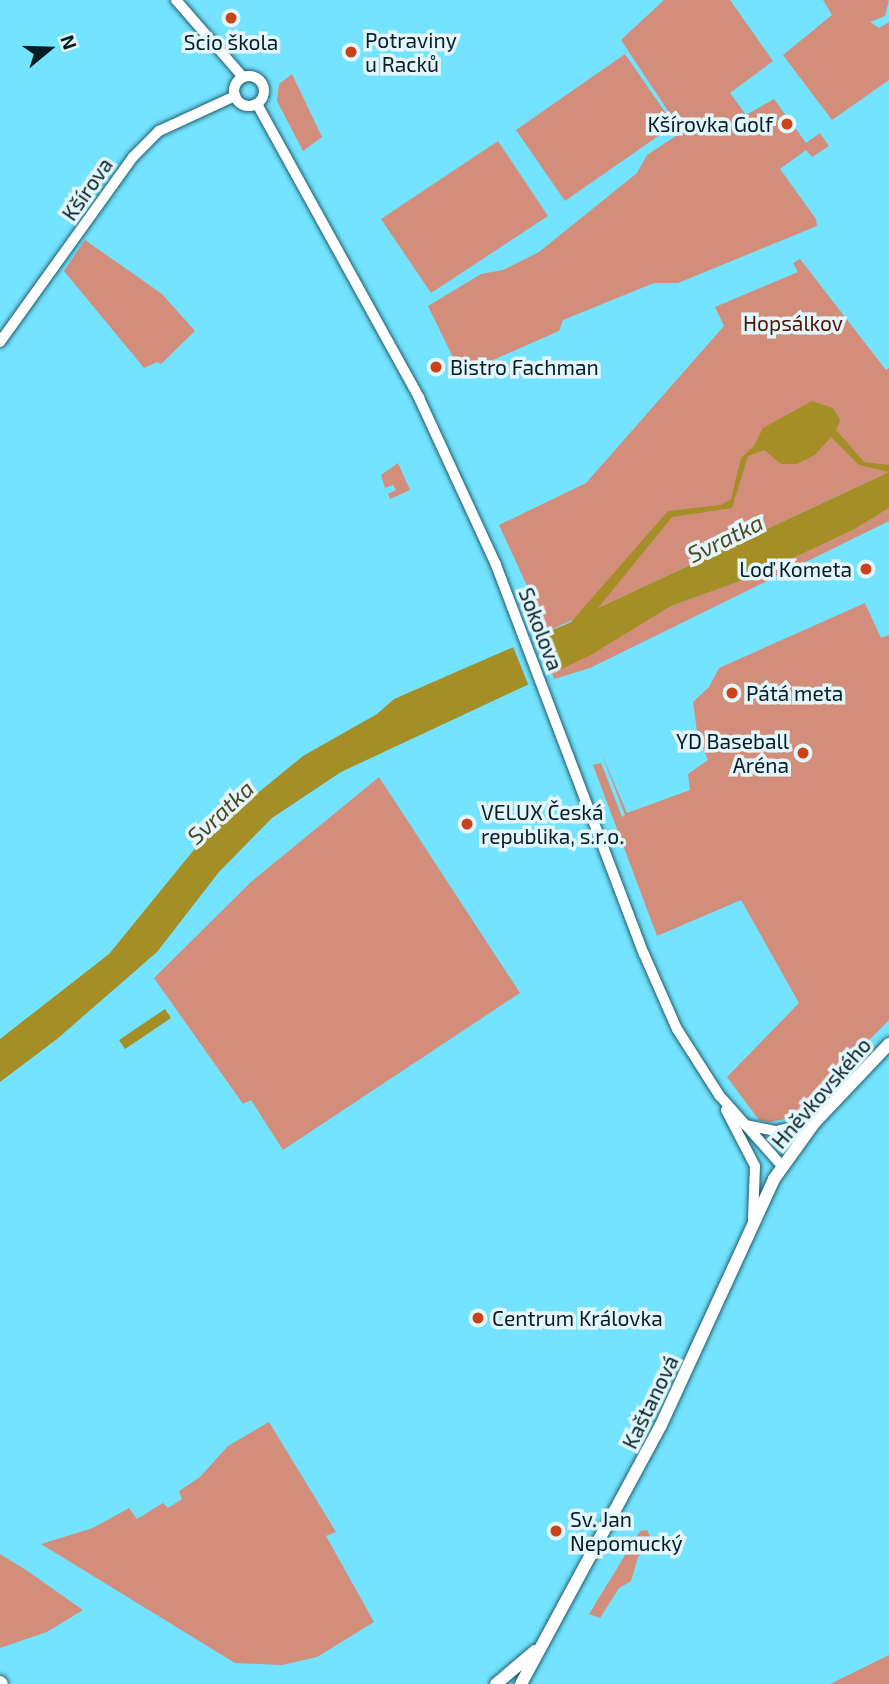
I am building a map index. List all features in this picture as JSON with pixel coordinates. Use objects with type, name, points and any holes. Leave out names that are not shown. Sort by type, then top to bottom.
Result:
[{"type":"main road","name":"Hněvkovského","points":[[782,1166],[815,1122],[889,1045]]},
{"type":"main road","name":"Kaštanová","points":[[521,1684],[538,1648],[661,1425],[753,1219],[782,1166]]},
{"type":"main road","name":"Kaštanová","points":[[496,1684],[538,1648]]},
{"type":"street","points":[[176,0],[243,78],[261,82],[264,94],[257,104],[246,106],[235,96],[236,84],[243,78]]},
{"type":"street","name":"Kšírova","points":[[0,342],[133,157],[159,131],[235,96]]},
{"type":"street","name":"Sokolova","points":[[257,104],[419,398],[519,623],[644,954],[677,1029],[719,1096],[782,1166]]},
{"type":"street","points":[[719,1096],[755,1166],[753,1219]]},
{"type":"street","points":[[745,1125],[776,1131],[815,1122]]},
{"type":"green space","points":[[664,0],[730,0],[773,61],[730,93],[746,115],[774,99],[806,143],[820,133],[829,146],[812,157],[806,150],[780,169],[816,219],[817,226],[678,283],[654,283],[563,320],[559,331],[461,374],[428,306],[481,274],[503,270],[539,252],[637,173],[647,155],[682,132],[621,40]]},
{"type":"green space","points":[[823,0],[889,0],[885,16],[870,22],[879,28],[889,22],[889,80],[832,120],[783,55],[832,15]]},
{"type":"green space","points":[[625,54],[674,125],[565,201],[516,130]]},
{"type":"green space","points":[[292,74],[322,137],[303,151],[277,101],[279,84]]},
{"type":"green space","points":[[498,141],[548,216],[431,293],[381,219]]},
{"type":"green space","points":[[85,240],[162,294],[195,331],[161,364],[157,362],[144,368],[64,271]]},
{"type":"green space","name":"Hopsálkov","points":[[800,259],[886,370],[889,368],[889,472],[538,636],[520,592],[528,588],[499,525],[586,483],[724,326],[715,307],[798,272],[793,263]]},
{"type":"green space","points":[[398,463],[410,490],[390,499],[388,494],[396,490],[393,485],[385,488],[381,475]]},
{"type":"green space","points":[[889,508],[889,521],[590,668],[554,679],[552,674],[671,606],[757,575],[855,529]]},
{"type":"green space","points":[[865,603],[881,638],[889,635],[889,1020],[801,1109],[785,1119],[769,1122],[759,1120],[727,1077],[799,1003],[741,900],[657,936],[593,765],[601,763],[622,817],[625,815],[601,752],[627,813],[690,790],[688,774],[708,760],[697,732],[693,702],[709,687],[719,668]]},
{"type":"green space","points":[[379,777],[520,993],[283,1150],[251,1100],[243,1104],[154,978],[251,882]]},
{"type":"green space","points":[[269,1422],[336,1532],[326,1536],[374,1622],[317,1657],[282,1665],[235,1663],[41,1544],[93,1528],[129,1508],[137,1519],[163,1503],[168,1508],[182,1499],[179,1491],[200,1477],[228,1446]]},
{"type":"green space","points":[[647,1530],[653,1543],[638,1557],[631,1581],[619,1588],[600,1618],[589,1614],[640,1531]]},
{"type":"green space","points":[[0,1554],[83,1610],[47,1632],[0,1648]]},
{"type":"green space","points":[[889,1655],[889,1684],[830,1684]]},
{"type":"shaded area","points":[[812,401],[833,408],[840,420],[836,430],[864,462],[889,465],[889,472],[889,508],[855,529],[757,575],[671,606],[589,656],[341,772],[272,818],[219,872],[157,952],[57,1039],[0,1082],[0,1039],[109,954],[206,835],[303,756],[377,714],[394,699],[571,622],[668,511],[721,505],[731,499],[741,458],[754,446],[763,428]],"holes":[[[831,437],[859,465],[889,472],[598,608],[672,517],[732,508],[748,456],[764,450],[781,464],[797,464],[815,455]]]},
{"type":"shaded area","points":[[165,1009],[171,1018],[125,1049],[119,1040]]},
{"type":"pier","points":[[536,633],[553,677],[530,689],[512,644]]},
{"type":"place","name":"Scio škola","points":[[231,18]]},
{"type":"place","name":"Potraviny u Racků","points":[[351,52]]},
{"type":"place","name":"Kšírovka Golf","points":[[787,124]]},
{"type":"place","name":"Bistro Fachman","points":[[436,367]]},
{"type":"place","name":"Loď Kometa","points":[[866,569]]},
{"type":"place","name":"Pátá meta","points":[[732,693]]},
{"type":"place","name":"YD Baseball Aréna","points":[[803,753]]},
{"type":"place","name":"VELUX Česká republika, s.r.o.","points":[[467,824]]},
{"type":"place","name":"Centrum Královka","points":[[478,1318]]},
{"type":"place","name":"Sv. Jan Nepomucký","points":[[556,1531]]},
{"type":"water label","name":"Svratka","points":[[725,538]]},
{"type":"water label","name":"Svratka","points":[[220,812]]}]
